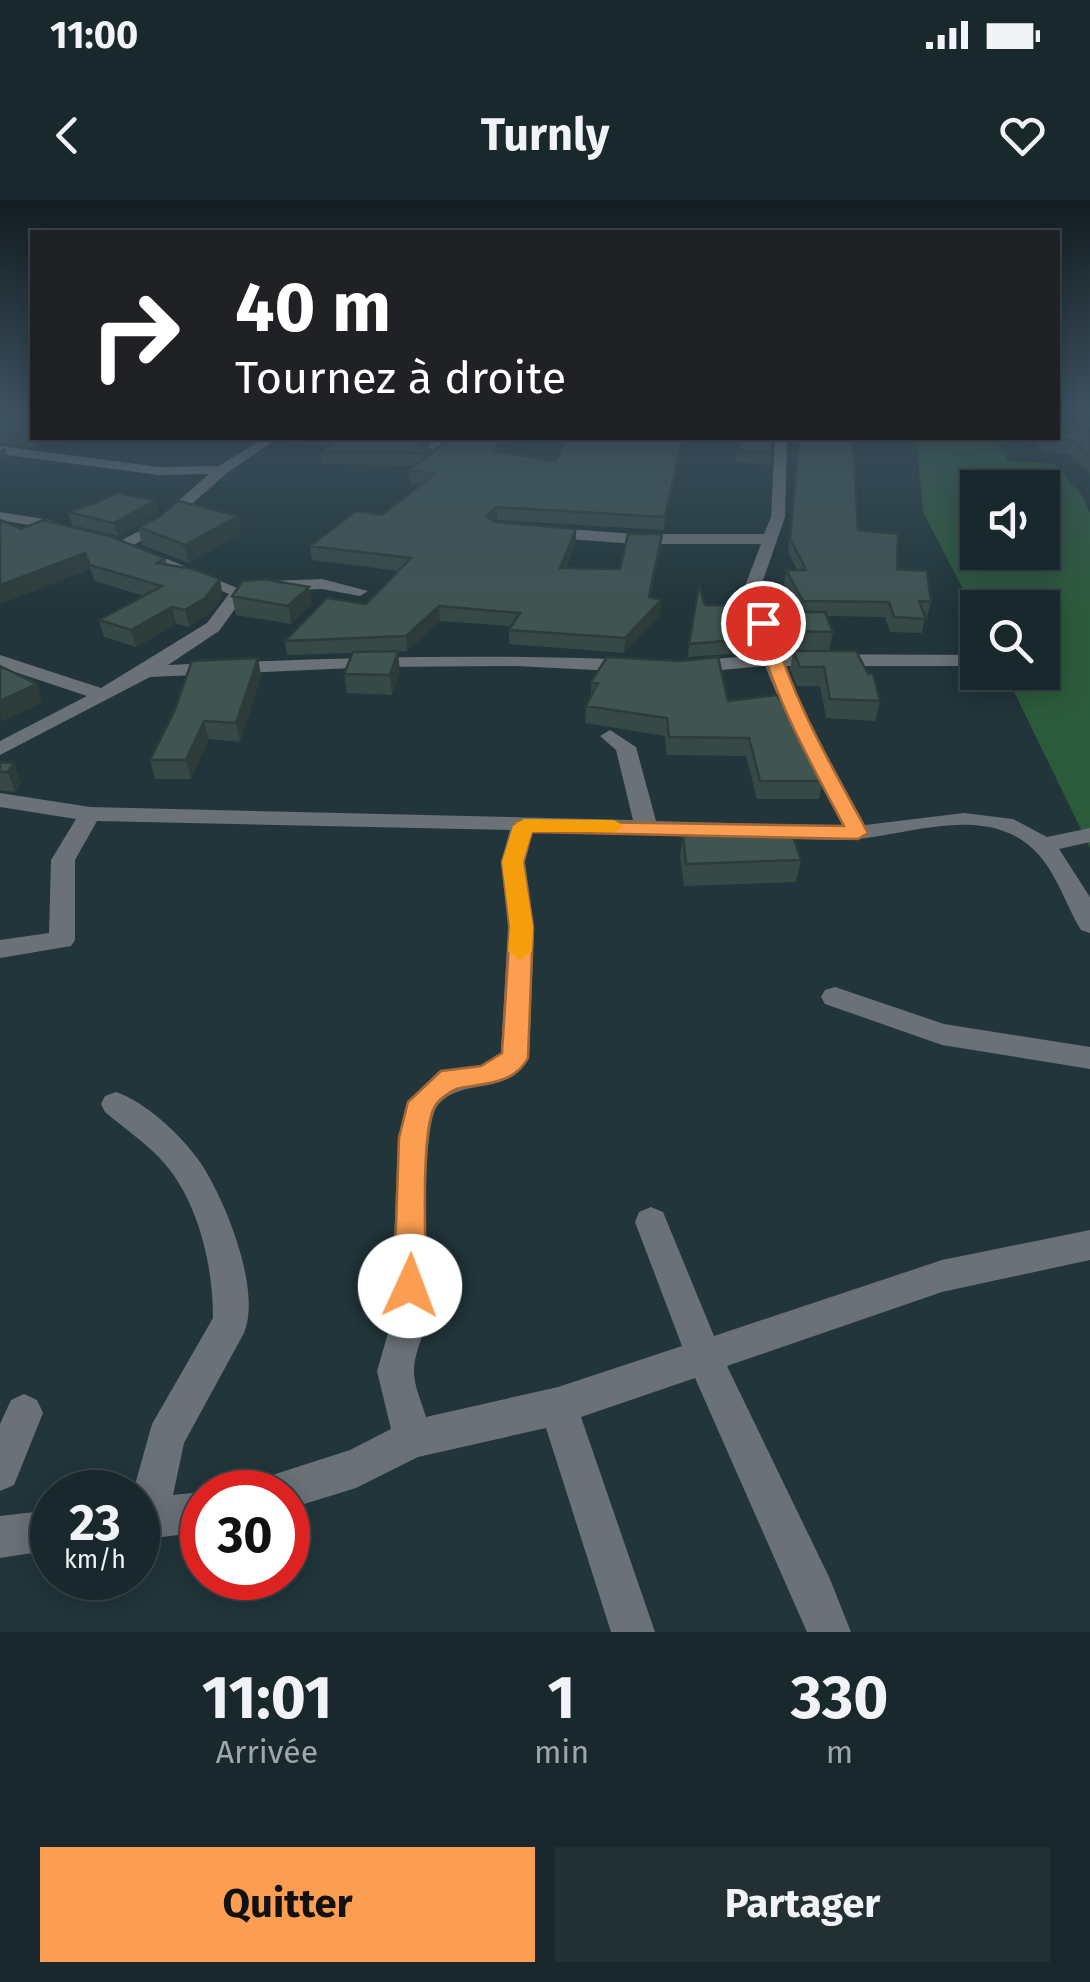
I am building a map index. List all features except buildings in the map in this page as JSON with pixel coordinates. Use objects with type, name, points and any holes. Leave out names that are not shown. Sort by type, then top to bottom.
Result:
[{"type":"street","points":[[215,476],[156,528],[111,543],[239,592],[258,587],[322,584],[360,592]]},
{"type":"street","points":[[780,476],[778,518],[753,586],[772,660],[814,756],[858,833]]},
{"type":"street","points":[[0,516],[46,523],[84,538]]},
{"type":"street","points":[[517,530],[635,540],[771,539]]},
{"type":"street","points":[[0,749],[146,672],[213,627],[239,592]]},
{"type":"street","points":[[146,672],[410,661],[516,660],[679,668],[772,660],[960,660]]},
{"type":"street","points":[[0,661],[101,694]]},
{"type":"street","points":[[610,736],[626,748],[646,826]]},
{"type":"street","points":[[0,800],[90,814],[858,833],[980,820],[1023,830],[1046,846],[1070,878],[1090,924]]},
{"type":"street","points":[[0,949],[62,940],[63,860],[90,814]]},
{"type":"street","points":[[413,1439],[395,1372],[409,1323],[414,1138],[422,1102],[450,1078],[486,1076],[515,1058],[521,927],[513,862],[524,826]]},
{"type":"street","points":[[1046,846],[1066,837],[1090,835]]},
{"type":"street","points":[[835,997],[942,1034],[1090,1058]]},
{"type":"street","points":[[116,1104],[177,1156],[192,1178],[208,1209],[232,1299],[231,1321],[166,1438],[157,1470]]},
{"type":"street","points":[[651,1222],[704,1357],[830,1632]]},
{"type":"street","points":[[310,1482],[356,1468],[413,1439],[558,1406],[942,1276],[1090,1245]]},
{"type":"street","points":[[558,1406],[634,1632]]},
{"type":"street","points":[[0,1471],[24,1413]]},
{"type":"street","points":[[0,1537],[30,1533]]},
{"type":"green space","points":[[920,476],[960,476],[960,570],[1060,570],[1060,476],[1083,497],[1090,513],[1090,848],[1013,690],[1060,690],[1060,590],[964,590],[923,512]]},
{"type":"slow traffic","points":[[520,951],[513,862],[524,826],[614,826]]},
{"type":"route","points":[[410,1286],[414,1138],[422,1102],[450,1078],[486,1076],[515,1058],[521,927],[513,862],[524,826],[858,833],[797,719],[772,660],[763,623]]}]
